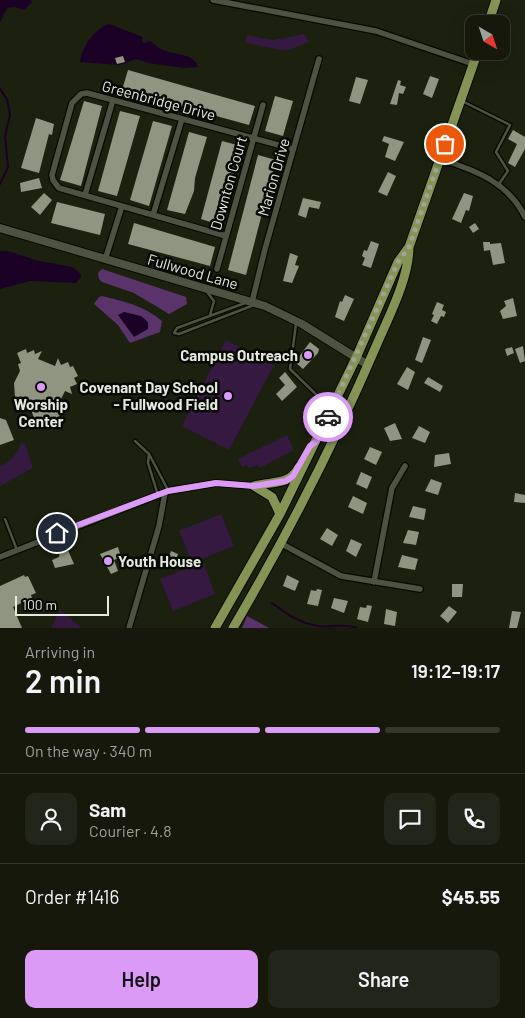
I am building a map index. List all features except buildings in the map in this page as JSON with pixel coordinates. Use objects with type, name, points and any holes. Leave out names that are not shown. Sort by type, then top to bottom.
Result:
[{"type":"main road","points":[[491,15],[496,0]]},
{"type":"main road","points":[[233,628],[282,544],[332,446],[368,365],[407,267],[409,247],[475,60]]},
{"type":"main road","points":[[215,628],[280,514],[332,410],[398,262],[409,247]]},
{"type":"main road","points":[[254,486],[278,483],[293,476],[310,446],[317,441]]},
{"type":"main road","points":[[254,486],[272,497],[280,514]]},
{"type":"street","points":[[213,0],[376,31],[473,64]]},
{"type":"street","name":"Marion Drive","points":[[253,303],[293,150],[319,60]]},
{"type":"street","name":"Greenbridge Drive","points":[[226,236],[59,188],[53,180],[72,103],[76,98],[87,93],[293,150]]},
{"type":"street","points":[[85,195],[113,100]]},
{"type":"street","name":"Downton Court","points":[[217,269],[263,104]]},
{"type":"street","points":[[153,215],[182,119]]},
{"type":"street","points":[[440,159],[477,171],[499,184],[517,203],[525,217]]},
{"type":"street","points":[[105,260],[122,206]]},
{"type":"street","name":"Fullwood Lane","points":[[0,228],[253,303],[297,321],[368,365]]},
{"type":"street","points":[[374,582],[392,488],[405,466]]},
{"type":"street","points":[[0,556],[166,492],[216,483],[254,486]]},
{"type":"street","points":[[129,628],[159,526],[166,492]]},
{"type":"street","points":[[282,544],[341,576],[420,589]]},
{"type":"lane","points":[[460,100],[510,124],[496,152],[508,171],[499,184]]},
{"type":"lane","points":[[203,288],[214,301],[210,316]]},
{"type":"lane","points":[[253,303],[179,334],[174,333],[177,328],[253,303]]},
{"type":"lane","points":[[297,321],[290,369],[332,410]]},
{"type":"lane","points":[[135,441],[149,454],[166,492]]},
{"type":"lane","points":[[149,454],[148,463],[158,496]]},
{"type":"lane","points":[[5,519],[17,550]]},
{"type":"shaded area","points":[[0,0],[31,0],[32,2],[24,10],[14,7],[7,8],[0,22]]},
{"type":"shaded area","points":[[109,24],[143,37],[142,42],[144,43],[150,41],[163,50],[189,57],[196,62],[198,67],[184,68],[148,63],[136,59],[120,65],[80,62],[83,50],[90,39],[98,30]]},
{"type":"shaded area","points":[[304,34],[309,42],[286,51],[246,43],[246,35],[273,40]]},
{"type":"shaded area","points":[[0,251],[8,251],[39,261],[72,267],[80,273],[81,277],[76,283],[30,281],[0,289]]},
{"type":"shaded area","points":[[102,269],[186,297],[187,304],[169,314],[134,293],[102,282],[99,279],[98,273]]},
{"type":"shaded area","points":[[102,296],[148,311],[162,321],[160,332],[130,343],[118,325],[94,304]]},
{"type":"shaded area","points":[[124,312],[141,316],[148,322],[148,329],[134,337],[118,315]]},
{"type":"shaded area","name":"Covenant Day School - Fullwood Field","points":[[226,340],[274,365],[229,450],[182,426]]},
{"type":"shaded area","points":[[287,435],[294,450],[260,468],[258,465],[249,468],[247,465],[242,467],[238,459]]},
{"type":"shaded area","points":[[21,443],[25,444],[33,468],[0,486],[0,464],[2,466],[11,460]]},
{"type":"shaded area","points":[[221,514],[234,546],[192,563],[179,531]]},
{"type":"shaded area","points":[[203,562],[215,594],[173,611],[160,579]]},
{"type":"shaded area","points":[[60,610],[82,628],[51,628]]},
{"type":"shaded area","points":[[247,616],[269,628],[242,628]]},
{"type":"waterway","points":[[0,89],[7,99],[10,115],[5,136],[8,167],[0,184]]},
{"type":"waterway","points":[[272,603],[294,618],[311,625],[357,628]]},
{"type":"way so far","points":[[328,417],[398,262],[409,247],[445,144]]},
{"type":"place","name":"Campus Outreach","points":[[308,355]]},
{"type":"place","name":"Worship Center","points":[[41,387]]},
{"type":"place","name":"Covenant Day School - Fullwood Field","points":[[228,396]]},
{"type":"place","name":"Youth House","points":[[108,561]]},
{"type":"route","points":[[57,533],[168,491],[216,483],[254,486],[261,484],[271,485],[286,481],[296,472],[312,443],[317,441],[328,417]]}]
